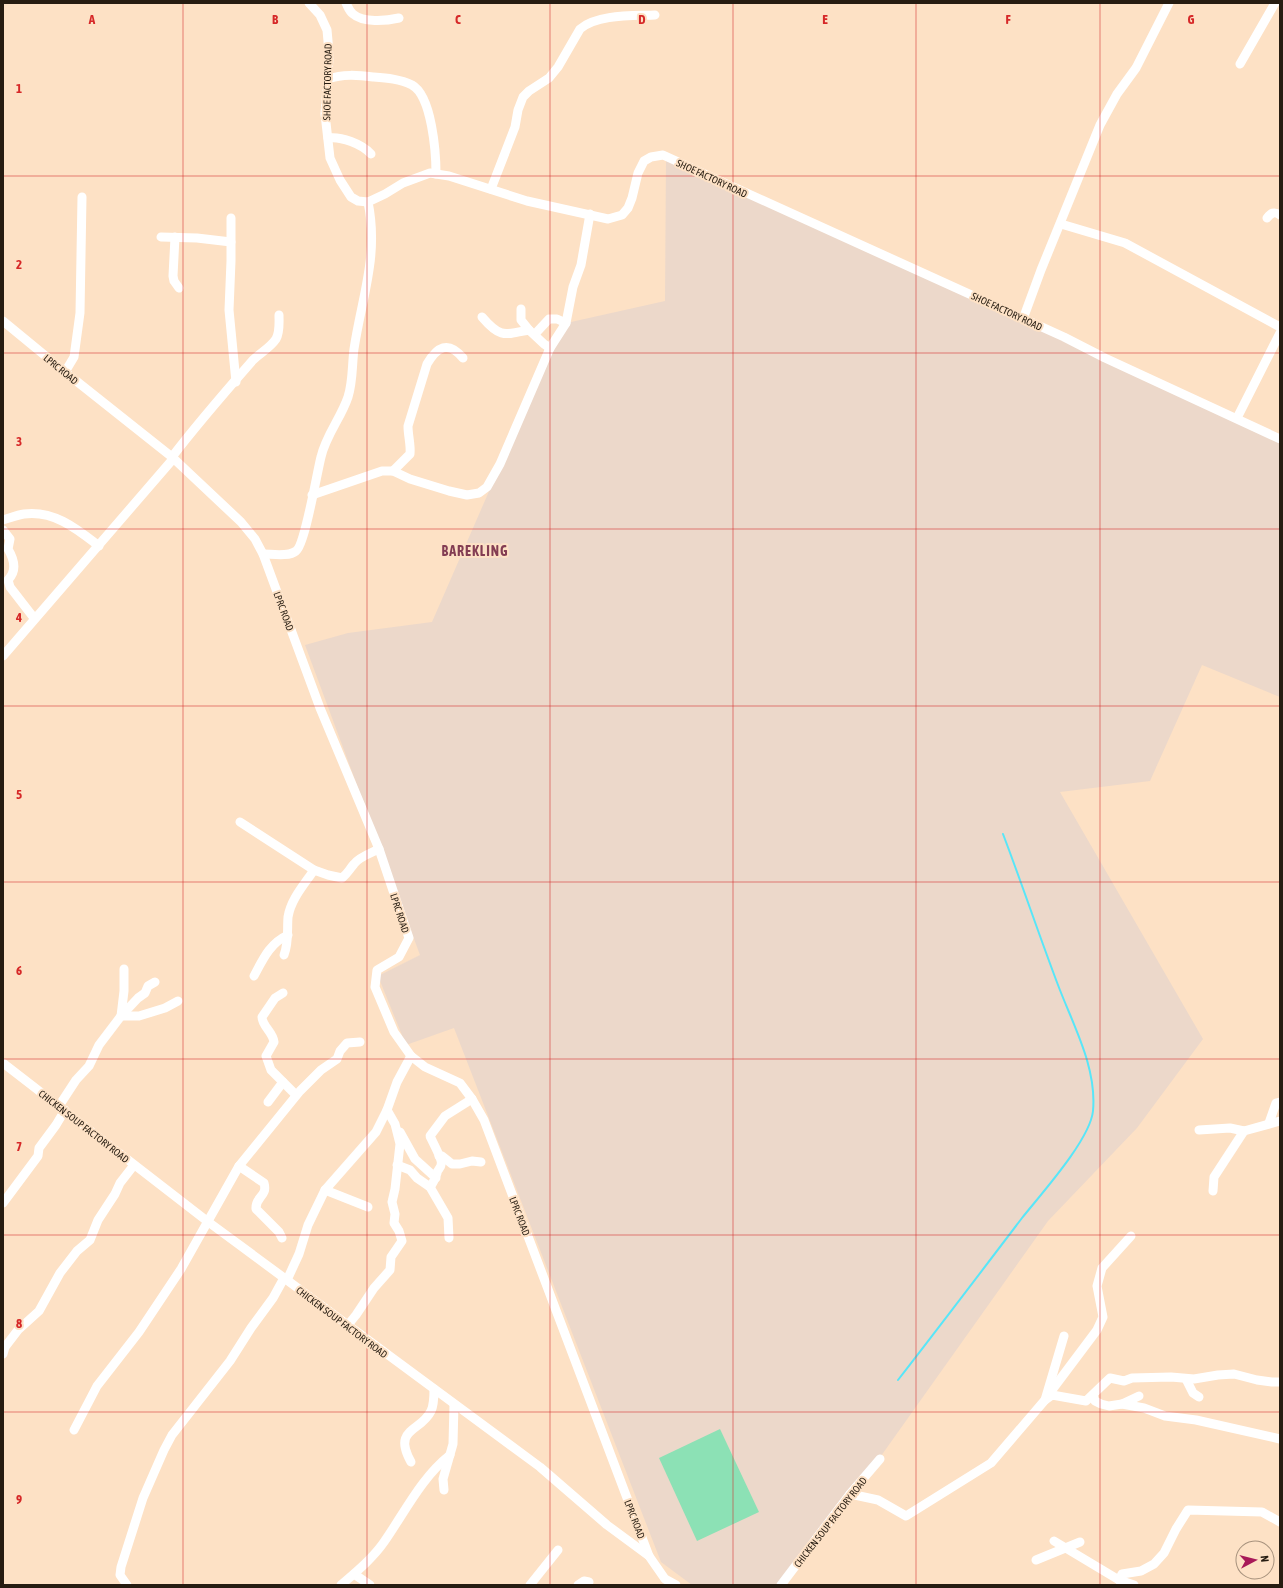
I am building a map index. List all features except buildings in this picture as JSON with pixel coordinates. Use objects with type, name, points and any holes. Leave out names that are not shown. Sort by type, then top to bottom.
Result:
[{"type":"street","name":"SHOE FACTORY ROAD","points":[[310,3],[320,15],[327,30],[329,53],[325,114],[330,158],[340,180],[351,197],[358,201],[368,202],[386,194],[402,183],[430,173],[449,176],[527,201],[608,219],[622,215],[628,208],[638,173],[644,162],[651,157],[663,155],[1024,319],[1104,358],[1280,438]]},
{"type":"street","points":[[346,3],[352,13],[357,17],[372,20],[399,18]]},
{"type":"street","points":[[1024,319],[1041,270],[1100,125],[1117,94],[1136,68],[1169,3]]},
{"type":"street","points":[[1240,64],[1275,3]]},
{"type":"street","points":[[491,189],[516,127],[518,110],[523,97],[529,91],[549,78],[558,67],[580,29],[590,22],[597,20],[655,15]]},
{"type":"street","points":[[328,79],[340,75],[380,77],[413,86],[425,103],[435,138],[436,174]]},
{"type":"street","points":[[328,138],[343,138],[371,154]]},
{"type":"street","points":[[64,372],[74,357],[80,313],[82,197]]},
{"type":"street","points":[[263,554],[286,554],[297,551],[302,538],[324,444],[349,396],[354,348],[371,257],[372,221],[368,202]]},
{"type":"street","points":[[1267,218],[1274,212],[1280,215]]},
{"type":"street","points":[[312,495],[382,471],[393,472],[410,479],[467,495],[488,487],[500,464],[550,348],[566,323],[573,287],[581,265],[590,214]]},
{"type":"street","points":[[231,218],[229,310],[236,382]]},
{"type":"street","points":[[1061,224],[1125,243],[1280,327]]},
{"type":"street","points":[[161,237],[231,242]]},
{"type":"street","points":[[175,238],[173,276],[174,281],[179,288]]},
{"type":"street","points":[[520,309],[521,320],[544,344],[550,348]]},
{"type":"street","points":[[3,656],[34,618],[99,546],[190,434],[236,382],[254,359],[277,338],[279,315]]},
{"type":"street","points":[[482,317],[498,332],[504,335],[532,332],[549,319],[557,319],[566,323]]},
{"type":"street","name":"LPRC ROAD","points":[[3,321],[64,372],[172,458],[241,522],[255,539],[263,554],[320,708],[378,849],[409,938],[399,957],[377,970],[375,987],[394,1032],[411,1056],[425,1067],[460,1083],[472,1099],[484,1120],[649,1556]]},
{"type":"street","points":[[1237,418],[1280,333]]},
{"type":"street","points":[[393,472],[410,454],[408,426],[427,364],[432,355],[437,350],[451,348],[457,351],[462,358]]},
{"type":"street","points":[[3,520],[24,514],[47,515],[70,524],[99,546]]},
{"type":"street","points":[[3,530],[10,539],[8,549],[14,564],[13,575],[8,580],[10,587],[34,618]]},
{"type":"street","points":[[240,822],[314,870],[328,876],[342,878],[350,872],[354,863],[378,849]]},
{"type":"street","points":[[284,955],[287,948],[288,916],[294,898],[314,870]]},
{"type":"street","points":[[254,976],[269,949],[278,939],[288,935]]},
{"type":"street","points":[[121,1016],[124,991],[124,969]]},
{"type":"street","points":[[3,1203],[38,1156],[39,1148],[56,1125],[62,1108],[76,1080],[89,1066],[99,1046],[121,1016],[138,998],[145,993],[148,986],[155,982]]},
{"type":"street","points":[[283,993],[275,998],[262,1017],[262,1020],[271,1032],[274,1042],[266,1056],[271,1070],[296,1095]]},
{"type":"street","points":[[121,1016],[139,1016],[165,1008],[178,1001]]},
{"type":"street","points":[[74,1430],[97,1386],[151,1315],[181,1269],[239,1166],[296,1095],[321,1070],[337,1059],[340,1051],[347,1043],[360,1042]]},
{"type":"street","points":[[127,1585],[120,1575],[120,1567],[143,1498],[172,1435],[230,1361],[251,1328],[286,1279],[299,1254],[308,1225],[325,1190],[376,1132],[388,1112],[397,1082],[411,1056]]},
{"type":"street","name":"CHICKEN SOUP FACTORY ROAD","points":[[3,1063],[207,1221],[347,1326],[540,1467],[607,1525],[649,1556],[664,1583],[676,1585]]},
{"type":"street","points":[[268,1102],[283,1082]]},
{"type":"street","points":[[430,1187],[436,1178],[437,1172],[441,1165],[441,1160],[430,1136],[445,1116],[472,1099]]},
{"type":"street","points":[[1269,1123],[1276,1103],[1280,1102]]},
{"type":"street","points":[[347,1326],[374,1288],[390,1270],[391,1257],[402,1241],[400,1231],[394,1224],[395,1214],[392,1202],[400,1144],[395,1124],[388,1112]]},
{"type":"street","points":[[388,1112],[396,1120],[401,1135],[415,1159],[436,1178]]},
{"type":"street","points":[[1199,1130],[1230,1128],[1244,1131],[1280,1121]]},
{"type":"street","points":[[1213,1191],[1214,1177],[1244,1131]]},
{"type":"street","points":[[439,1156],[442,1156],[452,1164],[472,1161],[481,1162]]},
{"type":"street","points":[[3,1354],[5,1347],[18,1330],[39,1311],[60,1273],[77,1251],[90,1240],[98,1220],[115,1194],[120,1183],[134,1165]]},
{"type":"street","points":[[397,1165],[410,1170],[417,1178],[430,1187],[448,1218],[449,1238]]},
{"type":"street","points":[[239,1166],[264,1184],[266,1188],[264,1194],[257,1201],[256,1209],[279,1232],[282,1238]]},
{"type":"street","points":[[325,1190],[368,1207]]},
{"type":"street","points":[[850,1494],[878,1500],[906,1516],[991,1463],[1045,1400],[1097,1330],[1103,1317],[1097,1286],[1102,1268],[1131,1236]]},
{"type":"street","points":[[1045,1400],[1064,1336]]},
{"type":"street","points":[[1045,1400],[1052,1395],[1086,1402],[1110,1378],[1124,1381],[1132,1378],[1171,1377],[1194,1379],[1234,1374],[1257,1380],[1280,1382]]},
{"type":"street","points":[[1186,1379],[1193,1393],[1199,1397]]},
{"type":"street","points":[[411,1462],[406,1452],[405,1440],[409,1432],[424,1420],[431,1410],[434,1390]]},
{"type":"street","points":[[1093,1395],[1095,1401],[1109,1406],[1122,1404],[1139,1396]]},
{"type":"street","points":[[444,1490],[443,1479],[454,1434],[454,1404]]},
{"type":"street","points":[[1122,1404],[1144,1408],[1166,1416],[1196,1420],[1280,1439]]},
{"type":"street","points":[[341,1585],[354,1574],[383,1544],[427,1478],[439,1464],[450,1455]]},
{"type":"street","name":"CHICKEN SOUP FACTORY ROAD","points":[[781,1585],[850,1494],[880,1459]]},
{"type":"street","points":[[1120,1580],[1122,1574],[1141,1571],[1154,1564],[1164,1553],[1176,1528],[1188,1510],[1262,1512],[1280,1522]]},
{"type":"street","points":[[1054,1541],[1120,1580],[1134,1585]]},
{"type":"street","points":[[1036,1560],[1064,1547],[1080,1542]]},
{"type":"street","points":[[530,1585],[558,1550]]},
{"type":"street","points":[[354,1574],[370,1585]]},
{"type":"street","points":[[578,1585],[584,1581],[589,1582]]},
{"type":"shaded area","points":[[666,159],[1280,438],[1280,697],[1202,665],[1150,781],[1060,792],[1203,1039],[1137,1128],[1048,1221],[822,1539],[779,1585],[692,1585],[661,1562],[454,1028],[406,1045],[378,976],[420,955],[305,645],[348,633],[432,622],[562,324],[665,301]]},
{"type":"green space","points":[[720,1429],[759,1512],[697,1541],[659,1458]]},
{"type":"waterway","points":[[898,1380],[1022,1218],[1064,1166],[1083,1137],[1090,1123],[1093,1111],[1091,1078],[1083,1046],[1058,985],[1003,834]]},
{"type":"district","name":"BAREKLING","points":[[475,551]]}]
